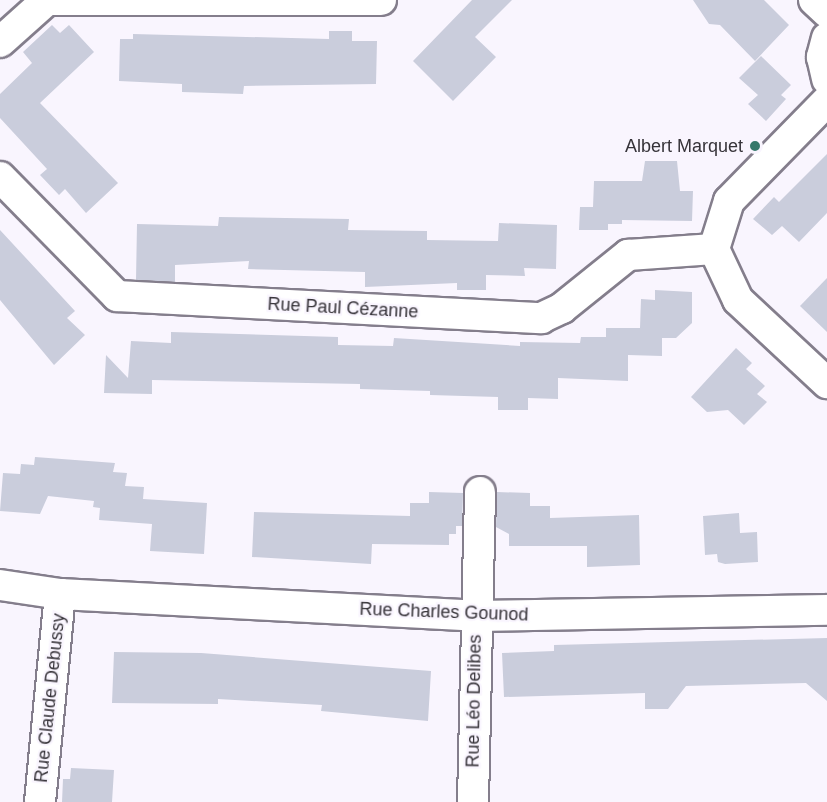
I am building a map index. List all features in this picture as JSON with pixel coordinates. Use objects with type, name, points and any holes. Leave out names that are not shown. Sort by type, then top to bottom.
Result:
[{"type":"street","points":[[0,42],[47,0],[381,0]]},
{"type":"street","points":[[814,0],[827,12]]},
{"type":"street","points":[[827,38],[822,57],[827,79]]},
{"type":"street","points":[[827,101],[729,201],[714,249],[738,300],[827,382]]},
{"type":"street","name":"Rue Paul Cézanne","points":[[0,177],[117,296],[541,318],[562,308],[628,255],[714,249]]},
{"type":"street","name":"Rue Léo Delibes","points":[[472,802],[480,492]]},
{"type":"street","name":"Rue Charles Gounod","points":[[0,585],[60,594],[476,616],[827,610]]},
{"type":"street","name":"Rue Claude Debussy","points":[[40,802],[60,594]]},
{"type":"building","points":[[472,0],[512,0],[475,37],[496,57],[453,101],[413,61]]},
{"type":"building","points":[[693,0],[764,0],[789,25],[755,61],[720,25],[709,24]]},
{"type":"building","points":[[52,25],[60,33],[69,25],[94,52],[40,103],[118,183],[86,213],[65,189],[59,195],[40,175],[47,169],[0,118],[0,94],[32,63],[23,52]]},
{"type":"building","points":[[329,31],[352,31],[352,41],[377,41],[376,84],[244,86],[243,94],[182,92],[182,84],[119,81],[120,39],[133,39],[133,34],[329,39]]},
{"type":"building","points":[[761,56],[791,85],[781,95],[786,99],[766,121],[748,104],[758,95],[739,78]]},
{"type":"building","points":[[827,154],[827,213],[799,242],[782,226],[772,235],[753,219],[774,197],[779,202]]},
{"type":"building","points":[[645,161],[677,161],[680,191],[693,191],[692,221],[622,220],[622,224],[608,224],[608,230],[579,230],[580,207],[593,207],[594,181],[642,181]]},
{"type":"building","points":[[219,217],[349,219],[348,230],[427,231],[427,240],[498,241],[499,223],[557,225],[556,269],[524,268],[525,276],[486,275],[486,290],[457,290],[457,283],[365,287],[365,272],[248,269],[249,261],[175,265],[175,282],[136,280],[137,224],[218,226]]},
{"type":"building","points":[[0,230],[75,311],[67,318],[85,335],[54,365],[0,300]]},
{"type":"building","points":[[827,278],[827,332],[800,306]]},
{"type":"building","points":[[655,290],[692,292],[692,323],[676,338],[662,338],[662,356],[628,355],[628,381],[558,378],[558,399],[528,398],[528,410],[498,410],[498,397],[430,395],[430,391],[360,389],[360,384],[152,380],[152,394],[104,393],[106,355],[128,378],[131,341],[171,343],[171,332],[338,337],[338,345],[393,346],[394,338],[520,346],[520,342],[580,343],[581,337],[606,337],[606,328],[640,328],[641,299],[655,300]]},
{"type":"building","points":[[736,348],[752,363],[746,369],[765,386],[757,394],[767,402],[744,425],[728,410],[707,412],[691,397]]},
{"type":"building","points":[[35,457],[115,463],[113,472],[127,473],[125,486],[144,487],[143,499],[207,503],[204,554],[150,551],[152,524],[99,520],[100,508],[93,507],[94,501],[48,496],[40,514],[0,511],[3,473],[20,474],[21,464],[34,465]]},
{"type":"building","points":[[429,492],[463,493],[462,526],[456,526],[456,534],[449,534],[449,545],[372,544],[371,564],[252,557],[254,512],[410,516],[410,503],[429,503]]},
{"type":"building","points":[[497,492],[530,493],[530,506],[550,506],[550,518],[639,515],[640,565],[587,567],[587,546],[509,546],[509,534],[496,527]]},
{"type":"building","points":[[739,513],[740,533],[757,532],[758,562],[725,564],[718,562],[717,554],[705,555],[703,516]]},
{"type":"building","points":[[827,638],[827,701],[806,683],[686,686],[668,709],[645,709],[645,693],[504,697],[502,653],[554,651],[554,645]]},
{"type":"building","points":[[114,652],[201,653],[431,671],[428,721],[321,711],[322,705],[218,699],[218,704],[112,703]]},
{"type":"building","points":[[71,768],[114,770],[112,802],[62,802],[63,779],[70,779]]},
{"type":"place","name":"Albert Marquet","points":[[755,146]]}]
